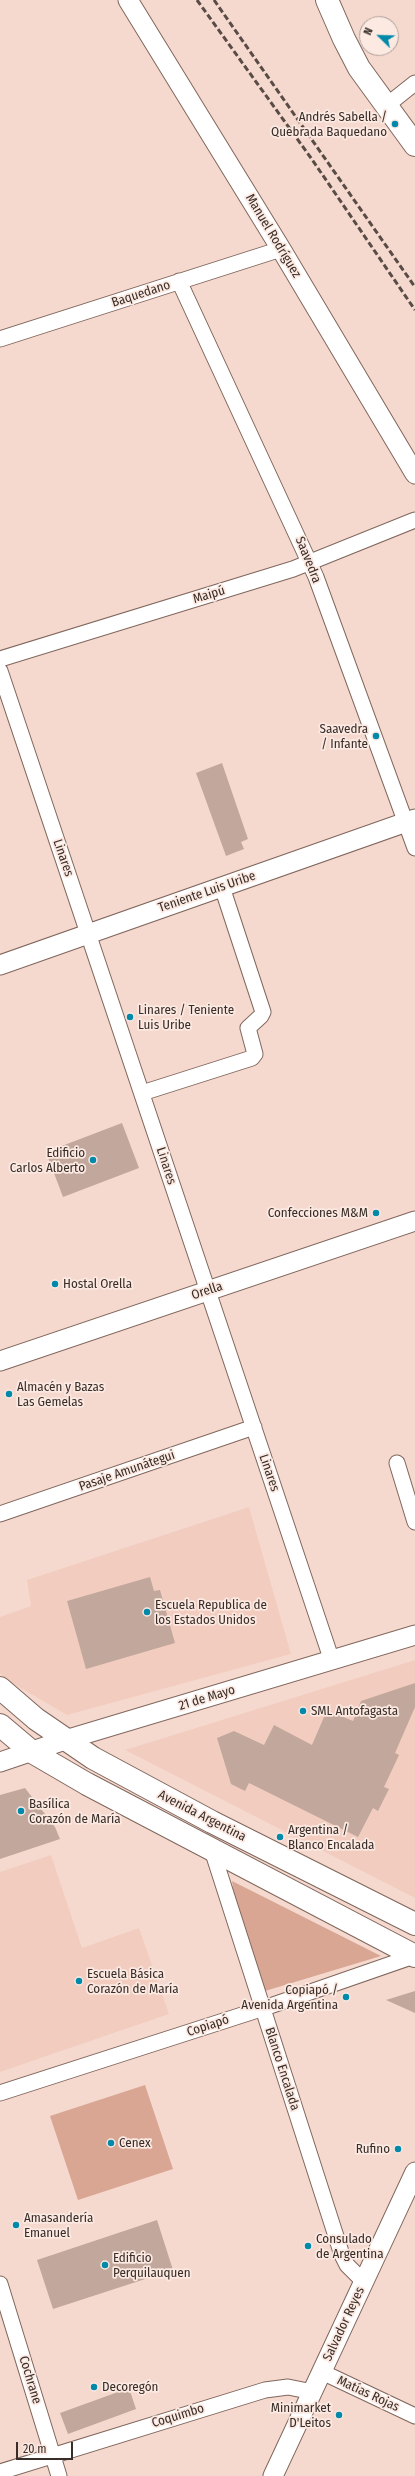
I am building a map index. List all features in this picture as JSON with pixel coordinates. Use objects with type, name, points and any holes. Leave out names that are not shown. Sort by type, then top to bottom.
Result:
[{"type":"main road","points":[[327,0],[351,53],[386,106],[415,146]]},
{"type":"main road","name":"Avenida Argentina","points":[[0,1688],[65,1740],[104,1764],[212,1822],[415,1924]]},
{"type":"main road","name":"Avenida Argentina","points":[[0,1725],[32,1752],[87,1784],[415,1956]]},
{"type":"street","name":"Manuel Rodríguez","points":[[128,0],[281,249],[415,474]]},
{"type":"street","points":[[386,106],[415,83]]},
{"type":"street","name":"Baquedano","points":[[0,339],[281,249]]},
{"type":"street","name":"Saavedra","points":[[179,281],[310,563],[410,820],[415,848]]},
{"type":"street","name":"Maipú","points":[[0,659],[310,563],[415,520]]},
{"type":"street","name":"Linares","points":[[0,670],[332,1661]]},
{"type":"street","name":"Teniente Luis Uribe","points":[[0,965],[410,820]]},
{"type":"street","points":[[142,1093],[252,1058],[255,1054],[248,1028],[261,1016],[263,1012],[222,887]]},
{"type":"street","name":"Orella","points":[[0,1361],[415,1221]]},
{"type":"street","name":"Pasaje Amunátegui","points":[[0,1514],[254,1427]]},
{"type":"street","points":[[397,1463],[415,1522]]},
{"type":"street","name":"21 de Mayo","points":[[0,1762],[65,1740],[415,1635]]},
{"type":"street","name":"Blanco Encalada","points":[[212,1850],[342,2255],[355,2274],[364,2282]]},
{"type":"street","name":"Copiapó","points":[[0,2093],[263,2008],[415,1956]]},
{"type":"street","name":"Salvador Reyes","points":[[273,2476],[415,2172]]},
{"type":"street","name":"Cochrane","points":[[0,2284],[59,2476]]},
{"type":"street","name":"Matías Rojas","points":[[322,2372],[415,2416]]},
{"type":"street","name":"Coquimbo","points":[[0,2472],[265,2390],[288,2387],[313,2392]]},
{"type":"shaded area","name":"Escuela Republica de los Estados Unidos","points":[[249,1507],[291,1654],[67,1715],[7,1680],[0,1673],[0,1617],[31,1606],[27,1580]]},
{"type":"shaded area","points":[[415,1660],[415,1898],[125,1750]]},
{"type":"shaded area","name":"Escuela Básica Corazón de María","points":[[51,1855],[82,1948],[139,1928],[169,2014],[0,2072],[0,1872]]},
{"type":"shaded area","points":[[232,1881],[381,1956],[265,1991],[228,1884],[233,1887]]},
{"type":"shaded area","name":"Cenex","points":[[145,2085],[173,2169],[78,2200],[50,2116]]},
{"type":"building","points":[[222,763],[248,839],[241,842],[244,849],[226,856],[196,773]]},
{"type":"building","name":"Edificio Carlos Alberto","points":[[122,1123],[139,1168],[63,1197],[46,1152]]},
{"type":"building","points":[[150,1577],[154,1591],[160,1590],[175,1643],[86,1669],[67,1601]]},
{"type":"building","points":[[415,1683],[415,1707],[395,1753],[399,1755],[384,1787],[389,1789],[378,1811],[373,1808],[358,1837],[249,1783],[245,1791],[231,1784],[217,1738],[234,1731],[264,1745],[274,1725],[312,1745],[327,1710],[353,1721],[361,1701]]},
{"type":"building","name":"Basílica Corazón de María","points":[[25,1788],[55,1827],[60,1839],[0,1859],[0,1795]]},
{"type":"building","points":[[415,1991],[415,2013],[386,2000]]},
{"type":"building","name":"Edificio Perquilauquen","points":[[157,2220],[173,2270],[53,2309],[37,2260]]},
{"type":"building","points":[[129,2388],[136,2409],[68,2434],[60,2413]]},
{"type":"railway","points":[[197,0],[311,158],[415,310]]},
{"type":"railway","points":[[214,0],[415,287]]},
{"type":"place","name":"Andrés Sabella / Quebrada Baquedano","points":[[395,124]]},
{"type":"place","name":"Saavedra / Infante","points":[[376,736]]},
{"type":"place","name":"Linares / Teniente Luis Uribe","points":[[130,1017]]},
{"type":"place","name":"Edificio Carlos Alberto","points":[[93,1160]]},
{"type":"place","name":"Confecciones M&M","points":[[376,1213]]},
{"type":"place","name":"Hostal Orella","points":[[55,1284]]},
{"type":"place","name":"Almacén y Bazas Las Gemelas","points":[[9,1394]]},
{"type":"place","name":"Escuela Republica de los Estados Unidos","points":[[147,1612]]},
{"type":"place","name":"SML Antofagasta","points":[[303,1711]]},
{"type":"place","name":"Basílica Corazón de María","points":[[21,1811]]},
{"type":"place","name":"Argentina / Blanco Encalada","points":[[280,1837]]},
{"type":"place","name":"Escuela Básica Corazón de María","points":[[79,1981]]},
{"type":"place","name":"Copiapó / Avenida Argentina","points":[[346,1997]]},
{"type":"place","name":"Cenex","points":[[111,2143]]},
{"type":"place","name":"Rufino","points":[[398,2149]]},
{"type":"place","name":"Amasandería Emanuel","points":[[16,2225]]},
{"type":"place","name":"Consulado de Argentina","points":[[308,2246]]},
{"type":"place","name":"Edificio Perquilauquen","points":[[105,2265]]},
{"type":"place","name":"Decoregón","points":[[94,2387]]},
{"type":"place","name":"Minimarket D'Leitos","points":[[339,2415]]}]
